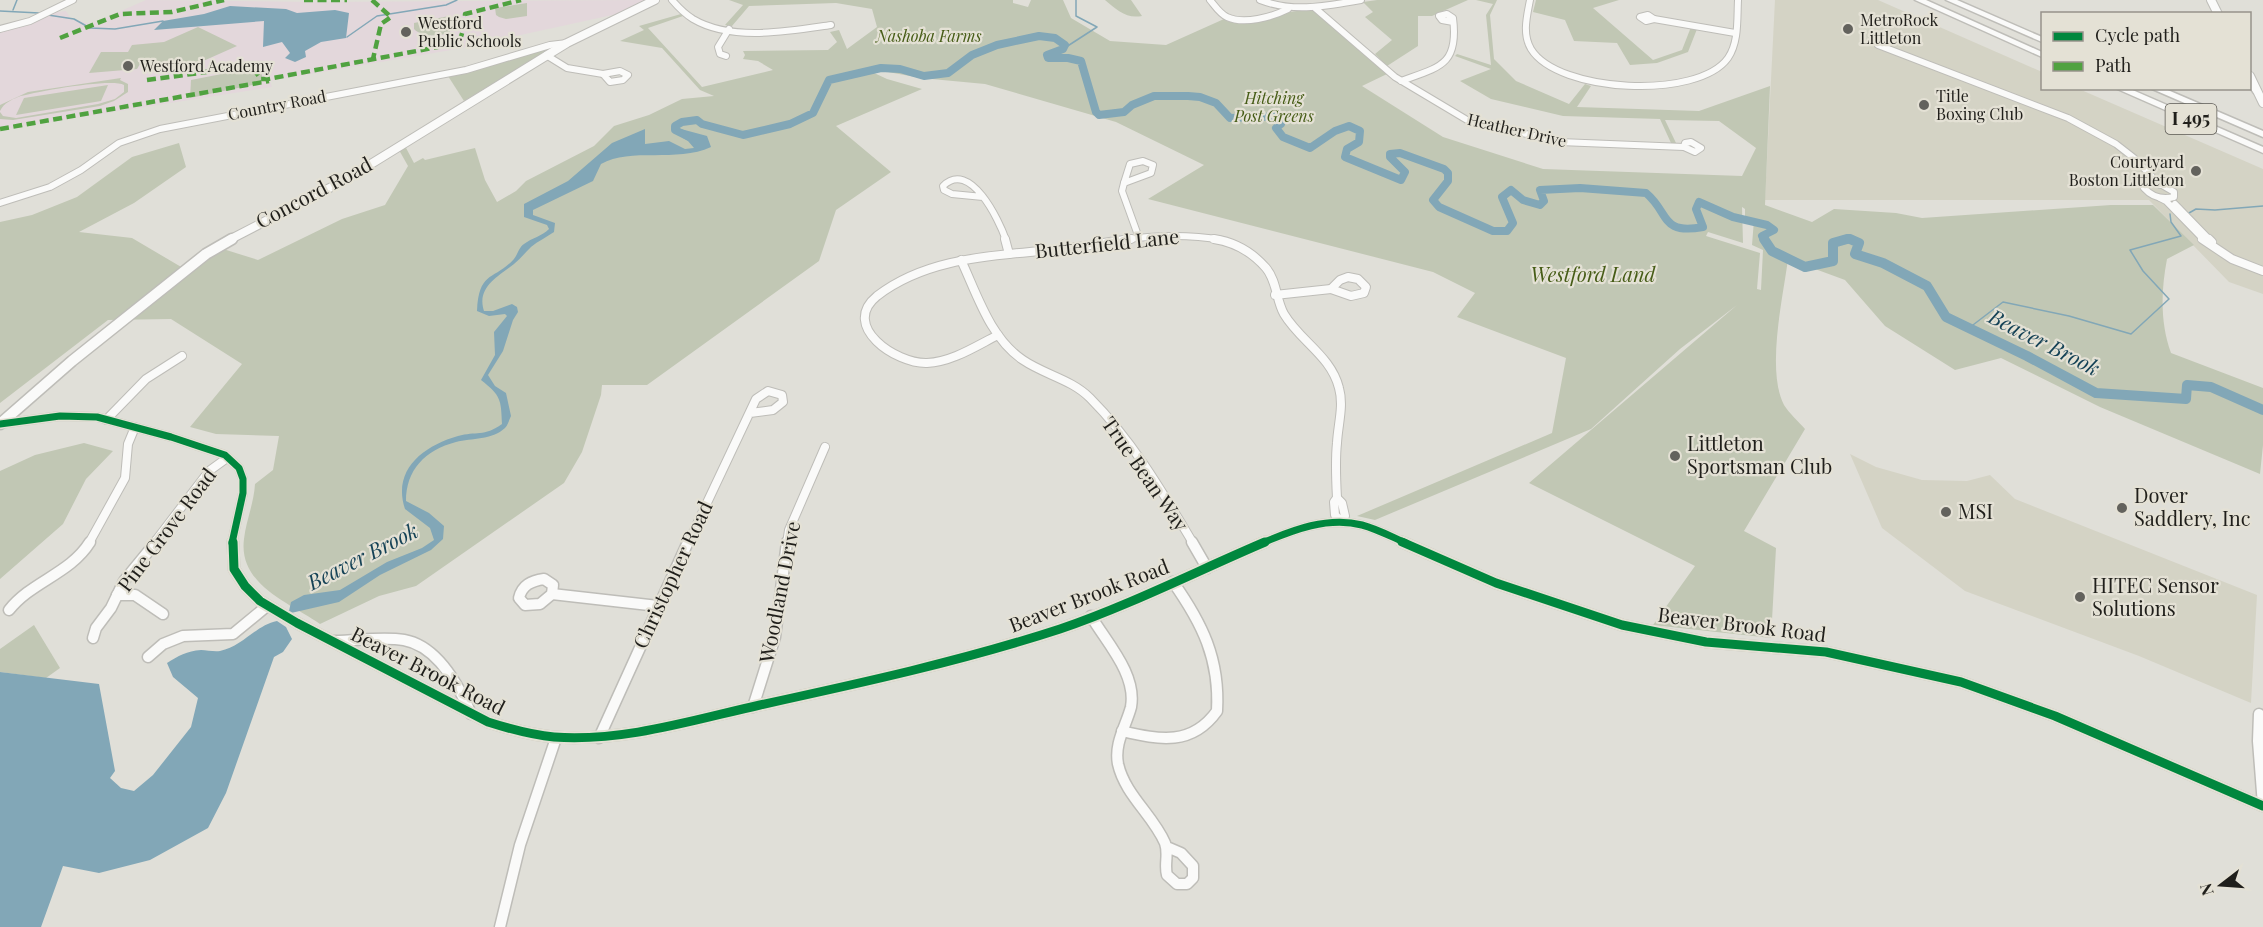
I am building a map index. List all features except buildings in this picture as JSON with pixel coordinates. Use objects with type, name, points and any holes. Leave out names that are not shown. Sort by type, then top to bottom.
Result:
[{"type":"highway","points":[[1918,0],[2041,54]]},
{"type":"highway","points":[[1950,0],[2041,39]]},
{"type":"highway","points":[[1955,0],[2041,32]]},
{"type":"highway","points":[[2251,84],[2257,91]]},
{"type":"highway","name":"I 495","points":[[2124,90],[2263,150]]},
{"type":"highway","name":"I 495","points":[[2159,90],[2263,134]]},
{"type":"highway","points":[[2164,90],[2241,125]]},
{"type":"main road","name":"Concord Road","points":[[0,424],[72,361],[206,254],[246,230],[345,180],[567,43],[655,0]]},
{"type":"main road","points":[[2251,78],[2263,103]]},
{"type":"street","points":[[0,29],[30,21],[73,0]]},
{"type":"street","points":[[672,0],[695,20],[729,29],[774,32],[831,25]]},
{"type":"street","points":[[1210,0],[1224,16],[1236,19],[1268,15],[1289,8]]},
{"type":"street","points":[[1260,0],[1289,8],[1315,8],[1360,0]]},
{"type":"street","points":[[1530,0],[1524,30],[1533,54],[1564,74],[1603,86],[1641,86],[1687,81],[1705,76],[1727,59],[1733,47],[1738,0]]},
{"type":"street","name":"Heather Drive","points":[[1315,8],[1401,81],[1467,120],[1538,138],[1584,144],[1684,147]]},
{"type":"street","points":[[1654,19],[1735,33]]},
{"type":"street","points":[[1401,81],[1431,70],[1448,59],[1455,45],[1453,22]]},
{"type":"street","points":[[726,57],[720,54],[718,47],[729,29]]},
{"type":"street","name":"Country Road","points":[[0,203],[50,187],[81,171],[119,144],[160,129],[466,70],[550,45],[567,43]]},
{"type":"street","points":[[1878,45],[2068,118],[2116,144],[2159,184],[2174,192],[2175,195],[2170,199]]},
{"type":"street","points":[[546,55],[567,68],[603,74]]},
{"type":"street","points":[[2130,158],[2149,183]]},
{"type":"street","points":[[1124,183],[1151,173],[1153,165],[1145,161],[1132,162],[1128,167],[1124,183],[1122,194],[1139,238]]},
{"type":"street","points":[[983,197],[949,194],[942,186],[951,179],[962,179],[983,197],[1003,230],[1009,254],[961,260],[920,272],[885,291],[866,308],[864,316],[869,332],[896,356],[920,363],[947,358],[998,335]]},
{"type":"street","points":[[2159,184],[2149,183],[2144,186],[2145,190],[2166,201],[2193,233],[2211,248],[2244,265],[2263,271]]},
{"type":"street","points":[[2160,198],[2170,199],[2214,245],[2263,271]]},
{"type":"street","name":"Butterfield Lane","points":[[1009,254],[1172,234],[1195,235],[1234,245],[1257,259],[1268,270],[1283,314],[1327,362],[1340,390],[1342,408],[1336,454],[1337,498],[1334,502],[1335,515],[1341,521]]},
{"type":"street","name":"True Bean Way","points":[[961,260],[998,335],[1022,360],[1061,376],[1077,387],[1111,422],[1132,447],[1207,568]]},
{"type":"street","points":[[1275,295],[1331,289]]},
{"type":"street","points":[[106,420],[146,379],[182,356]]},
{"type":"street","name":"Christopher Road","points":[[599,738],[658,606],[750,413]]},
{"type":"street","points":[[13,415],[43,419]]},
{"type":"street","points":[[0,424],[85,416],[135,427],[205,447],[227,458]]},
{"type":"street","points":[[9,609],[17,598],[31,586],[78,560],[125,478],[128,465],[128,439],[135,427]]},
{"type":"street","name":"Woodland Drive","points":[[753,707],[775,637],[789,530],[825,447]]},
{"type":"street","name":"Beaver Brook Road","points":[[227,458],[238,468],[243,479],[243,493],[232,545],[234,569],[245,586],[269,608],[471,714],[508,730],[556,738],[599,738],[654,729],[964,658],[1051,632],[1288,532],[1311,525],[1341,521],[1364,525],[1496,583],[1622,625],[1706,642],[1826,652],[1961,682],[2055,716],[2263,806]]},
{"type":"street","name":"Pine Grove Road","points":[[93,638],[96,628],[111,608],[124,581],[179,513],[209,471],[227,458]]},
{"type":"street","points":[[1122,731],[1157,739],[1182,737],[1201,729],[1216,711],[1214,663],[1209,638],[1173,582]]},
{"type":"street","points":[[552,594],[658,606]]},
{"type":"street","points":[[117,595],[135,595],[163,614]]},
{"type":"street","points":[[148,657],[163,644],[183,636],[233,634],[269,608]]},
{"type":"street","points":[[1091,616],[1130,686],[1132,701],[1117,752],[1119,771],[1167,847]]},
{"type":"street","points":[[331,640],[414,642],[427,650],[449,674],[465,699],[471,714]]},
{"type":"street","points":[[2259,714],[2263,806]]},
{"type":"street","points":[[500,927],[520,845],[556,738]]},
{"type":"shaded area","name":"Westford Academy","points":[[146,0],[319,2],[649,0],[617,14],[457,49],[270,81],[272,87],[0,130],[0,30],[50,13],[66,11],[71,19],[91,24]]},
{"type":"shaded area","points":[[1775,0],[1878,0],[2041,72],[2041,90],[2081,90],[2263,169],[2263,294],[2229,282],[2149,200],[1765,200]]},
{"type":"shaded area","points":[[1850,454],[1876,467],[1922,480],[1967,481],[1990,475],[2015,499],[2257,595],[2251,703],[2139,656],[1965,591],[1882,528]]},
{"type":"green space","points":[[729,0],[1013,0],[1013,3],[1028,7],[1031,0],[1063,0],[1071,18],[1110,41],[1166,45],[1224,19],[1229,22],[1309,9],[1314,10],[1387,74],[1362,86],[1443,137],[1543,169],[1742,176],[1756,148],[1719,121],[1665,120],[1676,143],[1671,143],[1660,119],[1563,116],[1491,99],[1460,81],[1491,69],[1455,56],[1457,54],[1491,65],[1486,15],[1493,4],[1476,0],[1497,0],[1490,15],[1494,59],[1516,81],[1569,104],[1585,84],[1591,86],[1577,107],[1699,111],[1770,86],[1765,205],[1812,222],[1834,209],[1896,213],[1922,218],[2111,205],[2153,205],[2194,245],[2167,259],[2163,306],[2167,342],[2171,353],[2263,388],[2263,445],[2260,474],[2100,407],[2001,358],[1955,370],[1885,326],[1845,280],[1788,259],[1777,334],[1776,373],[1784,405],[1805,429],[1744,531],[1776,548],[1771,638],[1653,625],[1695,566],[1529,483],[1737,305],[1680,349],[1591,429],[1375,520],[1357,516],[1552,433],[1566,358],[1457,317],[1475,293],[1433,272],[1148,199],[1204,165],[1116,122],[985,84],[921,78],[877,70],[872,72],[922,89],[836,126],[891,172],[836,210],[819,261],[647,385],[602,385],[601,395],[582,452],[564,483],[416,586],[379,596],[320,624],[269,591],[249,569],[244,555],[245,532],[255,484],[273,470],[279,436],[216,434],[190,427],[242,364],[171,319],[108,320],[0,403],[0,222],[32,215],[77,197],[132,157],[179,143],[186,167],[134,203],[79,232],[132,238],[188,271],[220,248],[258,260],[342,219],[385,205],[408,166],[399,150],[405,146],[414,163],[423,158],[425,160],[475,148],[485,180],[497,202],[516,191],[526,181],[594,146],[614,126],[649,115],[682,99],[714,96],[700,90],[662,48],[620,41],[644,30],[639,26],[681,14],[683,16],[648,28],[702,87],[773,70],[758,61],[743,59],[745,55],[743,51],[828,50],[837,42],[830,32],[839,30],[847,49],[877,27],[872,9],[836,3],[749,6],[732,26],[725,25],[743,5]],"holes":[[[1742,207],[1745,209],[1745,218],[1754,220],[1752,245],[1763,250],[1761,290],[1757,289],[1760,253],[1706,236],[1708,232],[1743,243]]]},
{"type":"green space","points":[[1105,0],[1131,0],[1142,16],[1126,15]]},
{"type":"green space","points":[[1468,0],[1432,16],[1418,16],[1418,46],[1387,66],[1375,54],[1392,40],[1365,17],[1373,12],[1363,2]]},
{"type":"green space","points":[[1536,0],[1619,0],[1593,8],[1653,60],[1682,50],[1691,27],[1697,29],[1688,52],[1657,63],[1630,65],[1617,43],[1574,41],[1565,20],[1533,12]]},
{"type":"green space","points":[[527,3],[527,16],[506,19],[496,15],[495,8]]},
{"type":"green space","points":[[449,16],[450,33],[426,35],[414,29],[414,23]]},
{"type":"green space","points":[[198,27],[237,46],[174,74],[160,71],[152,63],[140,64],[137,69],[89,73],[101,52],[128,52],[132,45],[164,42]]},
{"type":"green space","points":[[549,46],[552,48],[464,101],[448,76]]},
{"type":"green space","points":[[262,66],[262,83],[190,98],[191,80]]},
{"type":"green space","points":[[121,78],[120,80],[128,84],[128,92],[114,101],[100,106],[13,120],[0,119],[0,112],[3,116],[16,118],[115,99],[124,92],[124,85],[89,84],[18,97],[6,104],[0,111],[0,105],[28,92]]},
{"type":"green space","name":"Westford Academy","points":[[108,85],[101,101],[16,115],[24,98]]},
{"type":"green space","points":[[84,443],[113,451],[86,479],[63,524],[0,579],[0,471],[35,455]]},
{"type":"green space","points":[[34,625],[60,668],[46,678],[0,672],[0,649]]},
{"type":"water","points":[[230,6],[286,9],[297,13],[335,10],[349,13],[346,38],[321,42],[305,51],[306,57],[295,62],[285,58],[290,53],[282,42],[263,47],[264,21],[154,30],[163,21],[204,14]]},
{"type":"water","points":[[645,129],[645,144],[669,141],[685,149],[694,148],[675,133],[681,129],[707,136],[711,147],[683,154],[626,156],[601,164],[593,181],[533,210],[533,215],[555,223],[554,232],[531,247],[490,283],[483,295],[484,311],[493,311],[512,304],[517,307],[518,312],[503,351],[488,375],[495,386],[506,393],[511,416],[506,427],[494,435],[456,442],[435,450],[419,463],[409,480],[406,501],[429,513],[444,526],[443,539],[431,550],[380,575],[339,602],[291,613],[289,611],[291,602],[304,595],[340,590],[387,562],[422,548],[434,540],[430,528],[405,509],[402,495],[403,483],[407,471],[414,462],[433,446],[458,436],[490,431],[502,424],[499,399],[493,390],[481,380],[495,355],[494,332],[507,316],[505,314],[489,316],[477,311],[478,298],[484,282],[507,266],[522,245],[549,229],[547,225],[524,217],[524,204],[568,181],[612,143]]},
{"type":"water","points":[[277,621],[286,627],[292,639],[283,652],[274,657],[226,793],[208,828],[150,860],[99,873],[63,866],[41,927],[0,927],[0,672],[99,684],[115,771],[110,778],[121,788],[134,791],[153,775],[191,727],[198,698],[173,677],[167,663],[191,651],[228,649],[269,623]]},
{"type":"waterway","points":[[13,10],[17,0]]},
{"type":"waterway","points":[[347,37],[377,16],[446,5],[457,0]]},
{"type":"waterway","points":[[1063,49],[1097,27],[1076,16],[1076,0]]},
{"type":"waterway","points":[[0,11],[39,13]]},
{"type":"waterway","points":[[48,15],[74,19],[90,28],[115,29],[163,21]]},
{"type":"waterway","name":"Beaver Brook","points":[[689,137],[675,130],[675,126],[682,122],[697,120],[702,124],[743,135],[790,124],[813,113],[829,80],[881,68],[900,69],[924,76],[948,73],[972,55],[997,45],[1039,36],[1055,38],[1065,45],[1063,49],[1047,55],[1048,58],[1068,58],[1081,61],[1096,112],[1099,115],[1124,112],[1132,105],[1154,96],[1200,97],[1216,103],[1230,118],[1283,116],[1281,124],[1276,128],[1283,137],[1310,148],[1335,131],[1349,126],[1360,131],[1359,142],[1347,149],[1345,157],[1401,180],[1405,172],[1390,157],[1390,154],[1400,153],[1444,169],[1448,173],[1448,181],[1433,200],[1439,207],[1493,231],[1507,231],[1513,223],[1502,197],[1511,190],[1523,200],[1540,205],[1544,201],[1540,190],[1580,188],[1646,193],[1667,220],[1679,228],[1703,227],[1696,209],[1699,202],[1733,217],[1767,225],[1774,230],[1762,236],[1765,240]]},
{"type":"waterway","name":"Beaver Brook","points":[[2189,213],[2196,209],[2215,210],[2263,206]]},
{"type":"waterway","name":"Beaver Brook","points":[[1969,328],[2003,302],[2069,316],[2131,334],[2169,299],[2143,271],[2130,250],[2181,236],[2171,222],[2170,214]]},
{"type":"waterway","name":"Beaver Brook","points":[[1842,240],[1849,238],[1853,240]]},
{"type":"waterway","name":"Beaver Brook","points":[[1764,239],[1772,251],[1805,267],[1833,261],[1833,243],[1847,239]]},
{"type":"waterway","name":"Beaver Brook","points":[[1850,239],[1859,243],[1855,254],[1883,263],[1927,286],[1946,317],[2027,356],[2096,393],[2186,399],[2187,385],[2211,387],[2263,410]]},
{"type":"marked path","points":[[60,38],[120,14],[172,12],[224,0]]},
{"type":"marked path","points":[[304,0],[347,0]]},
{"type":"marked path","points":[[372,0],[391,17],[381,24],[373,59]]},
{"type":"marked path","points":[[147,80],[251,66],[261,79],[268,79],[459,43],[465,24],[465,14],[521,0]]},
{"type":"marked path","points":[[0,129],[269,81]]},
{"type":"cycle path","points":[[0,424],[60,416],[97,417],[171,437],[225,455],[239,468],[243,479],[243,493],[232,545],[234,569],[245,586],[260,601],[297,623],[488,722],[521,732],[553,737],[585,738],[649,730],[945,663],[1023,641],[1091,617],[1288,532],[1317,524],[1345,522],[1364,525],[1496,583],[1622,625],[1706,642],[1826,652],[1961,682],[2055,716],[2263,806]]},
{"type":"place","name":"MetroRock Littleton","points":[[1848,29]]},
{"type":"place","name":"Westford Public Schools","points":[[406,32]]},
{"type":"place","name":"Westford Academy","points":[[128,66]]},
{"type":"place","name":"Title Boxing Club","points":[[1924,105]]},
{"type":"place","name":"Courtyard Boston Littleton","points":[[2196,171]]},
{"type":"place","name":"Littleton Sportsman Club","points":[[1675,456]]},
{"type":"place","name":"Dover Saddlery, Inc","points":[[2122,508]]},
{"type":"place","name":"MSI","points":[[1946,512]]},
{"type":"place","name":"HITEC Sensor Solutions","points":[[2080,597]]},
{"type":"park label","name":"Nashoba Farms","points":[[929,36]]},
{"type":"park label","name":"Hitching Post Greens","points":[[1274,107]]},
{"type":"park label","name":"Westford Land","points":[[1593,275]]}]
